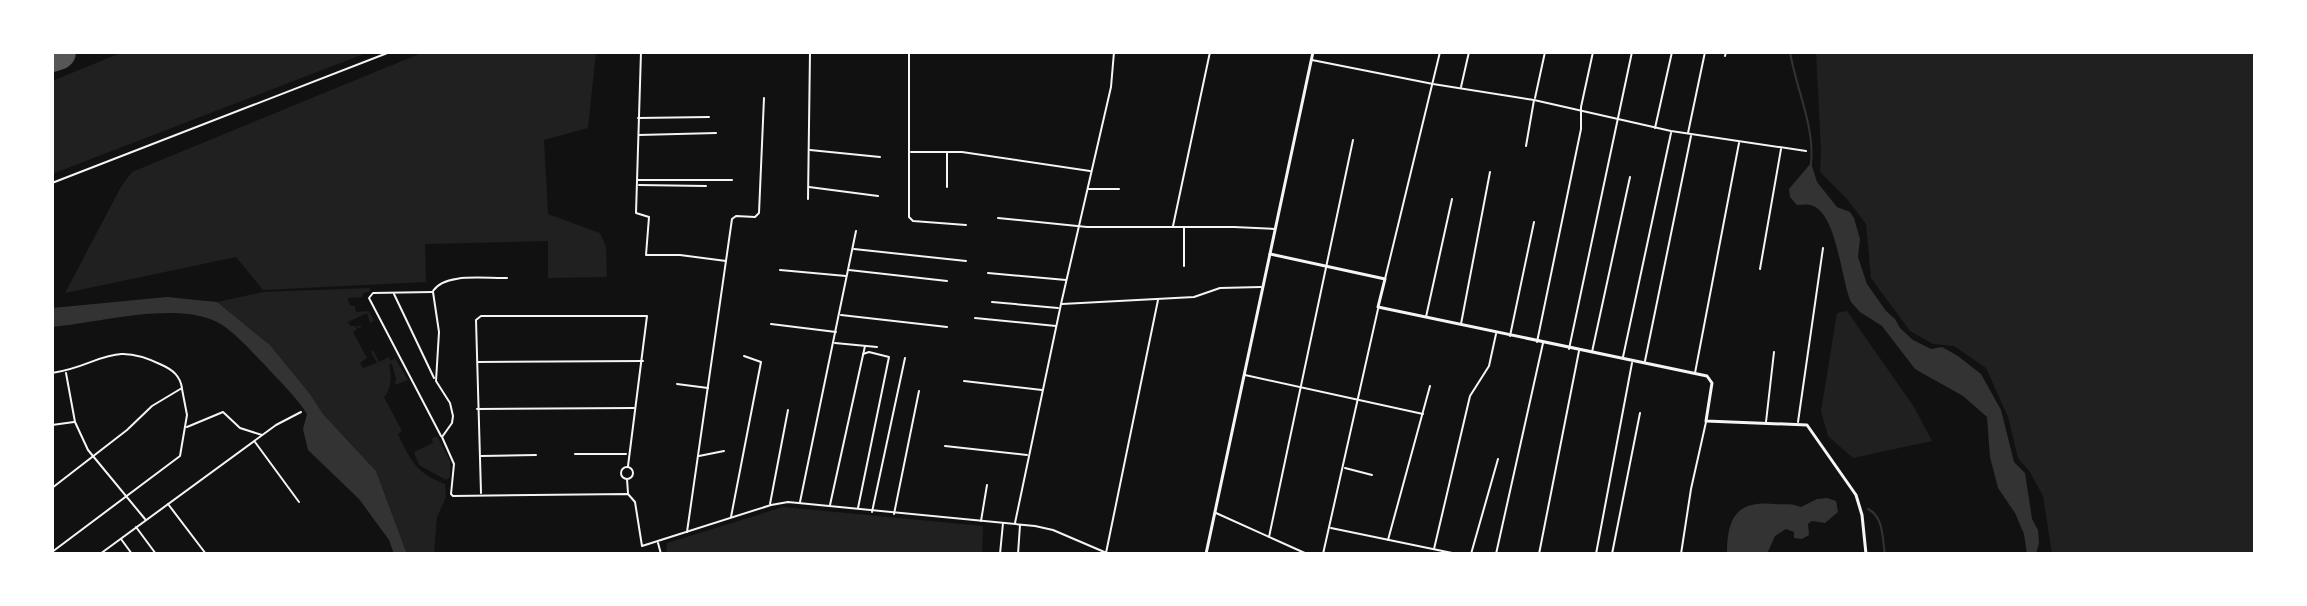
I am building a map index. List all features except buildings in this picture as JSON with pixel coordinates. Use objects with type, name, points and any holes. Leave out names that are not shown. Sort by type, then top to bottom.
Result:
[{"type":"street","points":[[52,183],[390,52]]},
{"type":"street","points":[[641,52],[636,213],[649,217],[647,257],[680,255],[726,261]]},
{"type":"street","points":[[808,199],[810,52]]},
{"type":"street","points":[[909,52],[910,219],[966,225]]},
{"type":"street","points":[[1015,524],[1112,78],[1114,52]]},
{"type":"street","points":[[1173,227],[1210,52]]},
{"type":"street","points":[[1206,554],[1313,52]]},
{"type":"street","points":[[1323,554],[1378,307],[1440,52]]},
{"type":"street","points":[[1460,88],[1469,52]]},
{"type":"street","points":[[1526,146],[1545,52]]},
{"type":"street","points":[[1537,342],[1581,129],[1581,112],[1593,52]]},
{"type":"street","points":[[1569,349],[1632,52]]},
{"type":"street","points":[[1655,128],[1672,52]]},
{"type":"street","points":[[1644,364],[1705,52]]},
{"type":"street","points":[[1312,60],[1534,100],[1689,135],[1806,151]]},
{"type":"street","points":[[687,532],[733,217],[755,217],[759,213],[764,98]]},
{"type":"street","points":[[638,118],[709,117]]},
{"type":"street","points":[[1622,359],[1671,131]]},
{"type":"street","points":[[638,135],[716,133]]},
{"type":"street","points":[[1269,537],[1353,140]]},
{"type":"street","points":[[1695,374],[1740,142]]},
{"type":"street","points":[[1760,269],[1782,148]]},
{"type":"street","points":[[809,150],[880,157]]},
{"type":"street","points":[[909,152],[947,151],[1090,171]]},
{"type":"street","points":[[947,151],[947,187]]},
{"type":"street","points":[[1461,325],[1490,172]]},
{"type":"street","points":[[1592,353],[1630,177]]},
{"type":"street","points":[[637,180],[732,180]]},
{"type":"street","points":[[637,185],[706,186]]},
{"type":"street","points":[[809,187],[878,196]]},
{"type":"street","points":[[1086,189],[1119,189]]},
{"type":"street","points":[[1426,318],[1452,199]]},
{"type":"street","points":[[998,218],[1078,227],[1276,230]]},
{"type":"street","points":[[1510,336],[1534,222]]},
{"type":"street","points":[[1184,227],[1184,266]]},
{"type":"street","points":[[800,503],[856,231]]},
{"type":"street","points":[[1798,423],[1823,248]]},
{"type":"street","points":[[853,249],[966,261]]},
{"type":"street","points":[[1270,254],[1385,279]]},
{"type":"street","points":[[780,270],[848,276]]},
{"type":"street","points":[[849,270],[947,281]]},
{"type":"street","points":[[988,273],[1066,280]]},
{"type":"street","points":[[507,278],[459,279],[440,284],[433,292],[373,293],[369,298],[454,464],[452,495],[628,494]]},
{"type":"street","points":[[992,302],[1060,306],[1199,297],[1220,288],[1263,287]]},
{"type":"street","points":[[433,292],[439,332],[436,381]]},
{"type":"street","points":[[393,293],[407,326],[453,409],[452,423],[442,437]]},
{"type":"street","points":[[636,548],[771,505],[800,503],[1021,524],[1053,530],[1107,553],[1158,300]]},
{"type":"street","points":[[1378,307],[1709,377],[1712,381],[1706,421],[1681,554]]},
{"type":"street","points":[[839,315],[947,327]]},
{"type":"street","points":[[481,495],[477,317],[647,316],[629,454],[628,466],[633,473],[627,479]]},
{"type":"street","points":[[975,318],[1056,326]]},
{"type":"street","points":[[771,324],[836,332]]},
{"type":"street","points":[[1434,549],[1470,396],[1489,366],[1497,333]]},
{"type":"street","points":[[833,343],[877,347]]},
{"type":"street","points":[[1496,554],[1543,343]]},
{"type":"street","points":[[830,507],[865,346]]},
{"type":"street","points":[[1539,554],[1579,351]]},
{"type":"street","points":[[857,510],[889,357],[869,352],[863,354]]},
{"type":"street","points":[[1766,424],[1774,352]]},
{"type":"street","points":[[52,373],[108,355],[126,353],[176,373],[186,404],[186,427],[180,456],[52,552]]},
{"type":"street","points":[[731,518],[761,362],[744,356]]},
{"type":"street","points":[[872,512],[905,358]]},
{"type":"street","points":[[476,362],[643,361]]},
{"type":"street","points":[[1596,554],[1633,362]]},
{"type":"street","points":[[65,371],[75,422],[93,456],[146,519]]},
{"type":"street","points":[[1245,375],[1423,414]]},
{"type":"street","points":[[964,381],[1042,390]]},
{"type":"street","points":[[677,384],[708,388]]},
{"type":"street","points":[[1388,540],[1430,386]]},
{"type":"street","points":[[52,488],[152,406],[182,388]]},
{"type":"street","points":[[894,514],[919,391]]},
{"type":"street","points":[[477,409],[635,408]]},
{"type":"street","points":[[771,505],[770,493],[788,410]]},
{"type":"street","points":[[186,427],[223,412],[240,428],[262,435]]},
{"type":"street","points":[[100,554],[262,435],[301,412]]},
{"type":"street","points":[[1612,554],[1640,413]]},
{"type":"street","points":[[1706,421],[1807,425],[1856,495],[1862,515],[1866,554]]},
{"type":"street","points":[[52,425],[75,422]]},
{"type":"street","points":[[255,441],[299,502]]},
{"type":"street","points":[[945,446],[1028,455]]},
{"type":"street","points":[[698,456],[724,451]]},
{"type":"street","points":[[575,454],[629,454]]},
{"type":"street","points":[[479,456],[536,455]]},
{"type":"street","points":[[1471,554],[1498,459]]},
{"type":"street","points":[[628,466],[621,473],[627,479],[628,494],[635,502],[642,546]]},
{"type":"street","points":[[1344,468],[1372,475]]},
{"type":"street","points":[[980,522],[987,485]]},
{"type":"street","points":[[168,503],[206,554]]},
{"type":"street","points":[[1215,512],[1307,554]]},
{"type":"street","points":[[1000,554],[1003,523]]},
{"type":"street","points":[[1018,554],[1021,524]]},
{"type":"street","points":[[136,527],[156,554]]},
{"type":"street","points":[[1330,527],[1457,554]]},
{"type":"street","points":[[121,538],[132,554]]},
{"type":"street","points":[[657,542],[661,554]]},
{"type":"shaded area","points":[[123,52],[369,52],[52,174],[52,81]]},
{"type":"shaded area","points":[[424,52],[596,52],[588,128],[544,140],[548,214],[600,233],[606,247],[607,277],[548,278],[548,241],[425,244],[426,282],[263,290],[236,257],[65,293],[122,185],[132,172]]},
{"type":"shaded area","points":[[1816,52],[2255,52],[2255,554],[2052,554],[2043,496],[2018,458],[2008,417],[1986,368],[1954,346],[1933,344],[1910,331],[1871,278],[1866,224],[1820,172]]},
{"type":"shaded area","points":[[1811,163],[1817,182],[1837,207],[1850,212],[1854,218],[1860,239],[1858,257],[1867,284],[1886,311],[1913,340],[1931,349],[1942,347],[1981,374],[2001,410],[2014,462],[2025,473],[2032,519],[2038,530],[2036,554],[2027,554],[2024,534],[2015,513],[1998,488],[1990,457],[1987,417],[1963,396],[1915,369],[1882,326],[1851,302],[1826,219],[1819,210],[1810,205],[1797,205],[1790,197],[1789,189]]},
{"type":"shaded area","points":[[369,288],[371,291],[363,293],[362,297],[348,298],[356,312],[369,311],[374,321],[370,323],[367,313],[348,322],[350,326],[357,329],[353,332],[367,358],[360,363],[363,368],[377,363],[371,352],[373,350],[379,362],[389,357],[391,361],[395,358],[408,380],[395,385],[392,364],[389,364],[390,382],[384,397],[402,431],[398,434],[411,459],[427,475],[445,484],[446,497],[437,517],[434,554],[407,554],[376,471],[323,414],[270,345],[217,302],[263,292]]},
{"type":"shaded area","points":[[167,297],[217,302],[270,345],[323,414],[376,471],[407,554],[394,554],[389,540],[359,499],[308,450],[303,429],[307,414],[286,388],[224,326],[199,316],[158,313],[52,327],[52,308]]},
{"type":"shaded area","points":[[1847,311],[1914,407],[1932,441],[1853,458],[1828,436],[1821,411],[1837,313]]},
{"type":"shaded area","points":[[437,436],[450,461],[450,477],[446,480],[419,465],[414,452],[433,443],[432,439]]},
{"type":"shaded area","points":[[1827,498],[1836,501],[1838,512],[1825,523],[1812,521],[1808,524],[1809,535],[1802,539],[1794,538],[1794,532],[1786,529],[1775,536],[1767,554],[1727,554],[1732,521],[1743,508],[1762,503],[1801,507]]},
{"type":"shaded area","points":[[783,507],[983,526],[982,554],[666,554],[667,543]]},
{"type":"waterway","points":[[1790,52],[1808,122],[1811,164]]},
{"type":"waterway","points":[[1868,509],[1880,523],[1885,554]]},
{"type":"runway","points":[[52,54],[58,52]]}]
